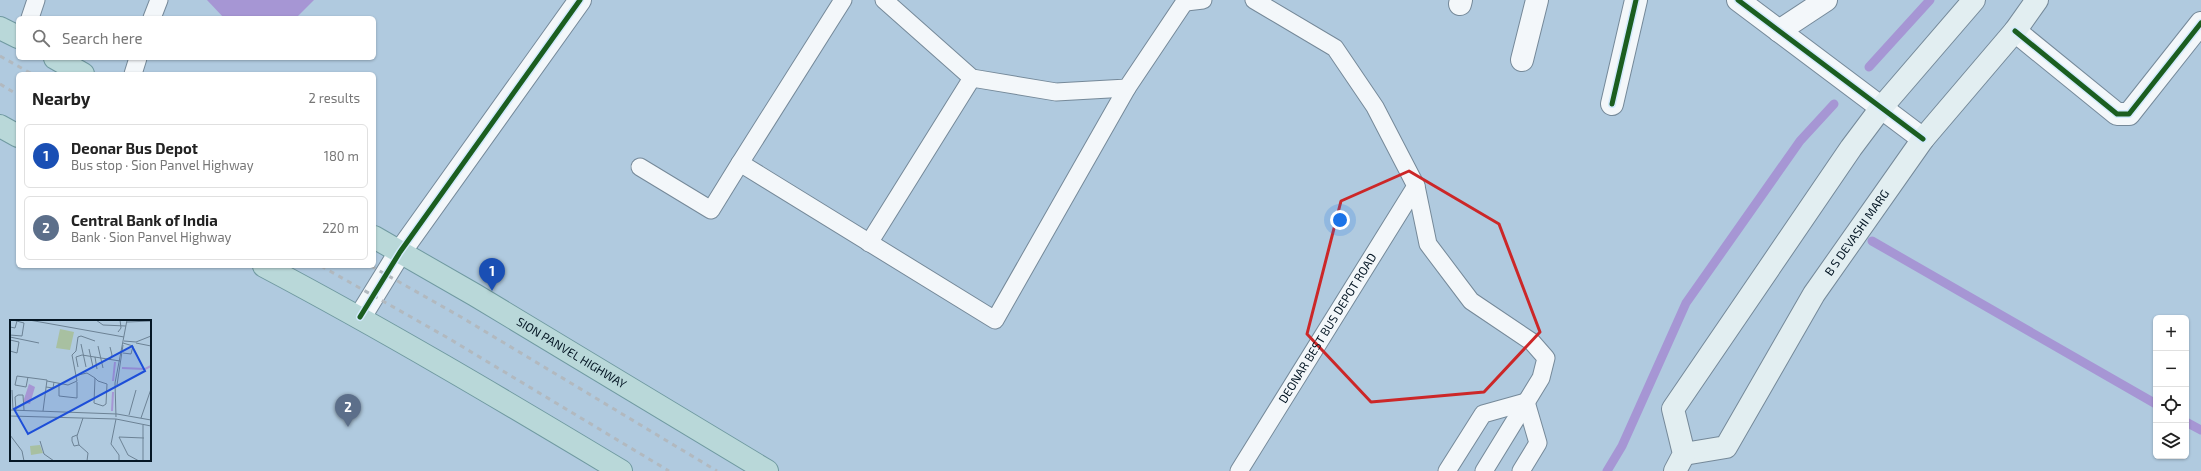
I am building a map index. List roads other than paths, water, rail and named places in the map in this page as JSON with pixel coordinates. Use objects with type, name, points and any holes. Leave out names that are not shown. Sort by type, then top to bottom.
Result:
[{"type":"highway","points":[[0,28],[16,36]]},
{"type":"highway","points":[[58,60],[80,72]]},
{"type":"highway","points":[[0,126],[16,135]]},
{"type":"highway","name":"SION PANVEL HIGHWAY","points":[[376,238],[767,471]]},
{"type":"highway","points":[[268,268],[360,317],[621,471]]},
{"type":"main road","name":"B S DEVASHI MARG","points":[[1974,0],[1881,108],[1851,148],[1673,409],[1679,462],[1726,447],[1814,294],[1923,139],[2015,31],[2037,0]]},
{"type":"street","points":[[360,317],[400,252],[580,0]]},
{"type":"street","points":[[1522,60],[1537,0]]},
{"type":"street","points":[[1612,104],[1636,0]]},
{"type":"street","points":[[1738,0],[1923,139]]},
{"type":"street","points":[[1779,31],[1826,0]]},
{"type":"street","points":[[2015,31],[2117,114],[2129,114],[2201,22]]},
{"type":"lane","points":[[31,16],[36,0]]},
{"type":"lane","points":[[153,16],[159,0]]},
{"type":"lane","points":[[640,166],[711,210],[843,0]]},
{"type":"lane","points":[[884,0],[972,78],[1056,92],[1127,88]]},
{"type":"lane","points":[[740,163],[995,320],[1127,88],[1186,1],[1203,0]]},
{"type":"lane","points":[[1254,0],[1335,48],[1376,107],[1416,186],[1428,244],[1471,301],[1532,342],[1546,358],[1541,378],[1484,471]]},
{"type":"lane","points":[[134,72],[137,60]]},
{"type":"lane","points":[[869,242],[972,78]]},
{"type":"lane","name":"DEONAR BEST BUS DEPOT ROAD","points":[[1239,471],[1416,186]]},
{"type":"lane","points":[[1447,471],[1483,414],[1526,402]]},
{"type":"lane","points":[[1521,471],[1538,443],[1526,402]]},
{"type":"waterway","points":[[1869,67],[1930,0]]},
{"type":"waterway","points":[[1607,471],[1622,446],[1686,303],[1800,141],[1834,104]]},
{"type":"waterway","points":[[1872,241],[2153,402]]},
{"type":"waterway","points":[[2188,423],[2201,430]]},
{"type":"railway","points":[[0,56],[28,72]]},
{"type":"railway","points":[[0,84],[16,94]]},
{"type":"railway","points":[[325,268],[448,338],[669,471]]},
{"type":"railway","points":[[375,268],[461,317],[717,471]]},
{"type":"place","name":"Deonar Bus Depot","points":[[492,291]]},
{"type":"place","name":"Central Bank of India","points":[[348,427]]}]
